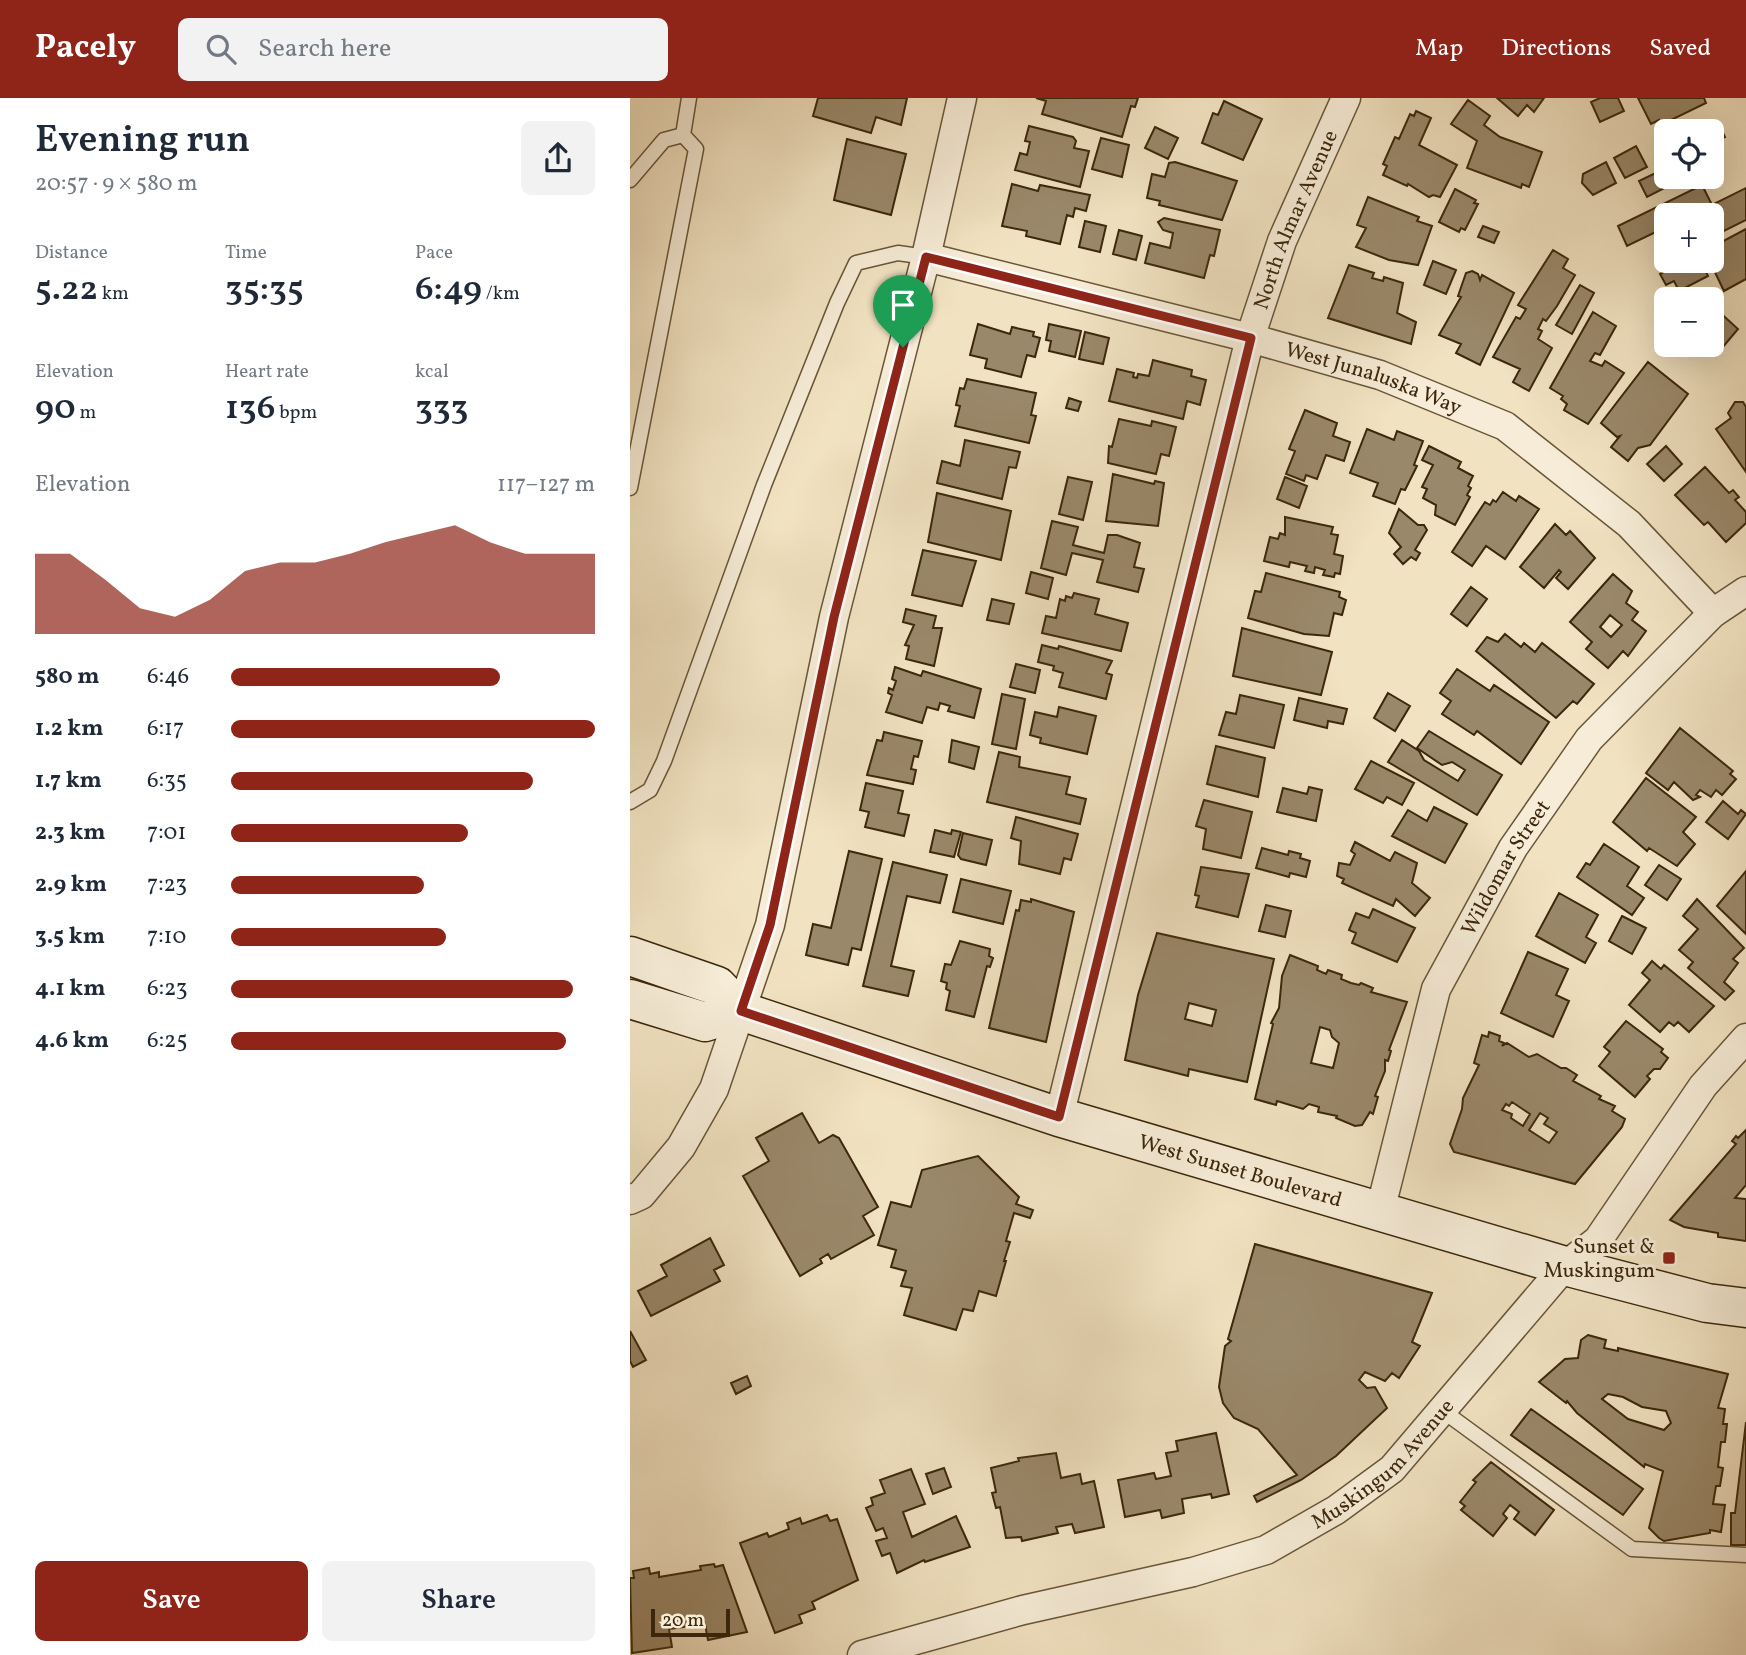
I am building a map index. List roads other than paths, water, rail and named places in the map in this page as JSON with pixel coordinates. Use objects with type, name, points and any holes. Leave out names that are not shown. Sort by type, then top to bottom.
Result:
[{"type":"main road","name":"West Sunset Boulevard","points":[[630,956],[717,986],[741,1011],[1059,1117],[1565,1266],[1707,1303],[1746,1308]]},
{"type":"main road","points":[[630,999],[705,1023],[741,1011]]},
{"type":"street","points":[[630,1200],[641,1195],[681,1147],[715,1089],[770,925],[834,617],[926,257],[962,98]]},
{"type":"street","name":"North Almar Avenue","points":[[1059,1117],[1251,338],[1282,241],[1346,98]]},
{"type":"street","name":"West Junaluska Way","points":[[926,257],[1251,338],[1380,375],[1505,426],[1629,524],[1713,613]]},
{"type":"street","name":"Wildomar Street","points":[[1380,1211],[1436,989],[1513,848],[1589,739],[1713,613],[1746,591]]},
{"type":"street","name":"Muskingum Avenue","points":[[862,1655],[1023,1610],[1193,1572],[1266,1550],[1336,1510],[1392,1469],[1565,1266],[1598,1240],[1703,1086],[1746,1038]]},
{"type":"lane","points":[[683,135],[689,98]]},
{"type":"lane","points":[[630,180],[664,140],[683,135]]},
{"type":"lane","points":[[630,488],[696,149],[683,135]]},
{"type":"lane","points":[[630,802],[650,790],[664,761],[764,485],[837,303],[856,263],[898,253],[926,257]]},
{"type":"lane","points":[[1443,1411],[1632,1549],[1746,1555]]},
{"type":"place","name":"Sunset & Muskingum","points":[[1669,1258]]}]
